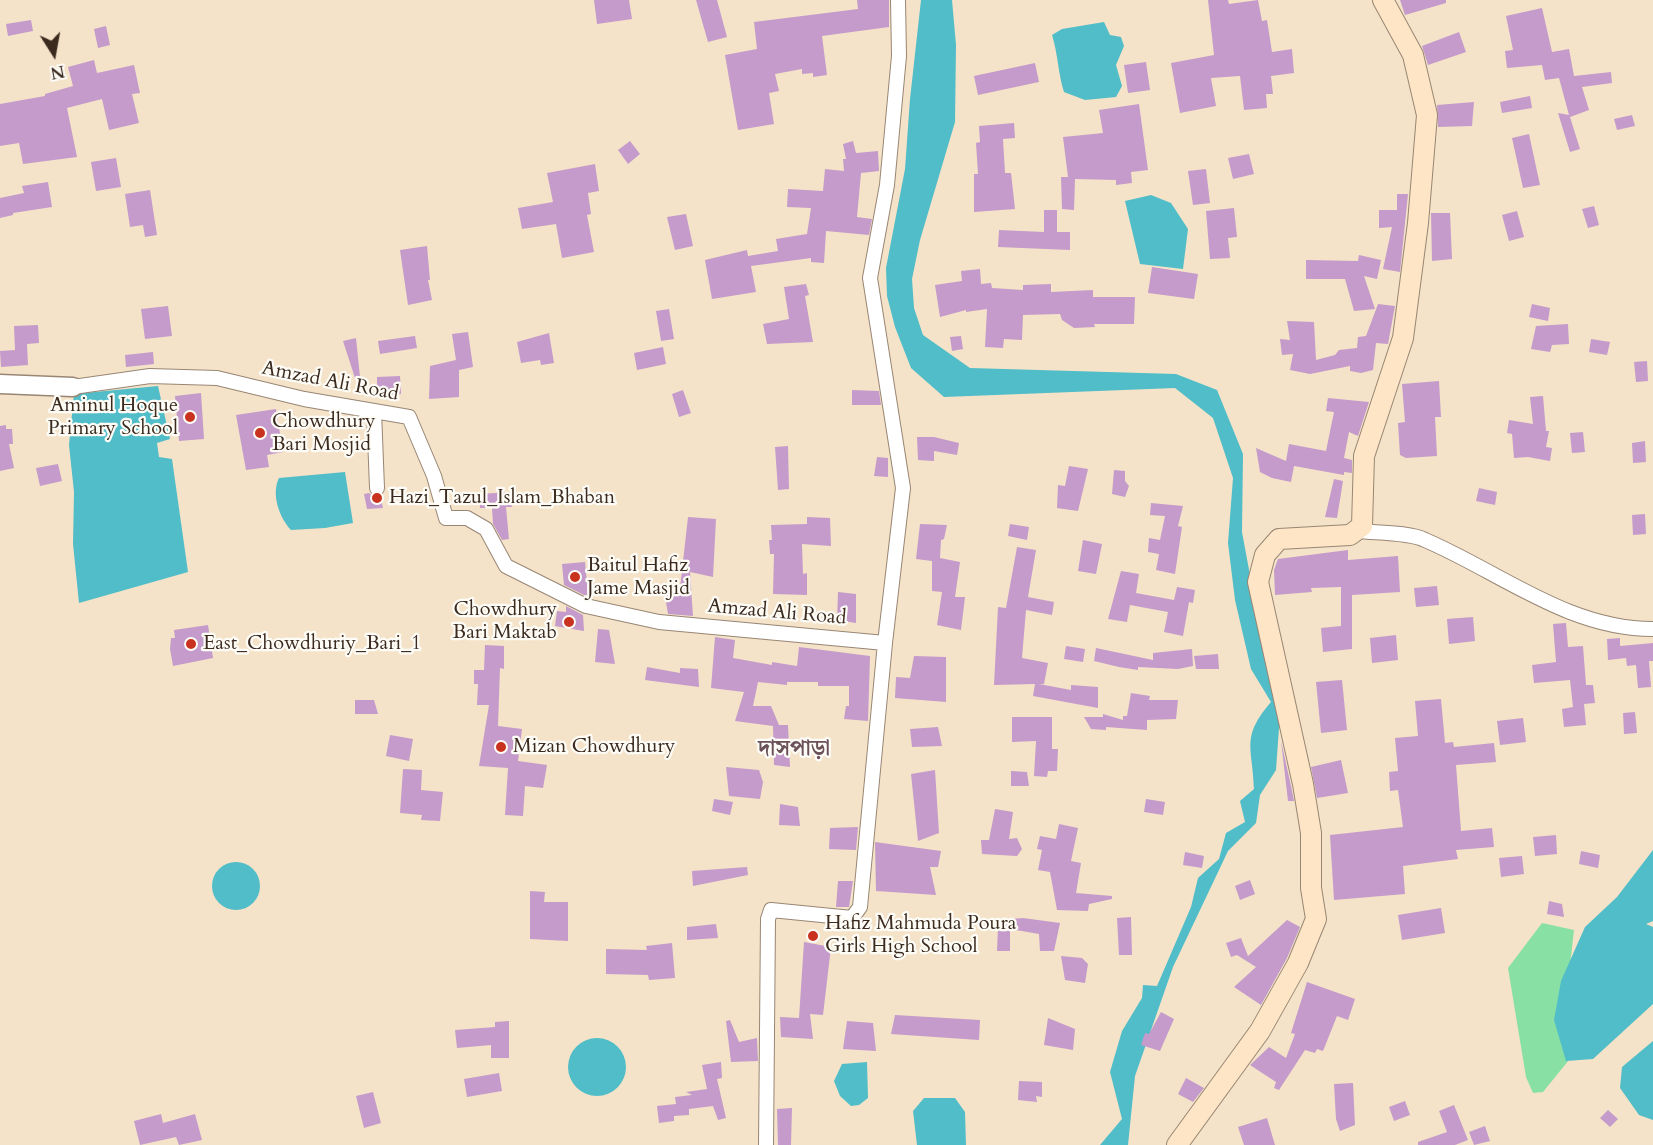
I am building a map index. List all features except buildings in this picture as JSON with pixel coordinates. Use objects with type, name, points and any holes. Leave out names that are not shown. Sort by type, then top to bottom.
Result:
[{"type":"main road","points":[[1177,1145],[1260,1031],[1298,963],[1316,919],[1311,888],[1311,833],[1303,784],[1258,589],[1265,555],[1279,539],[1350,535],[1358,531],[1364,520],[1364,456],[1402,338],[1418,223],[1427,115],[1413,55],[1383,0]]},
{"type":"street","points":[[766,1145],[768,919],[771,910],[852,918],[860,907],[885,643],[903,488],[870,278],[887,185],[899,56],[898,0]]},
{"type":"street","name":"Amzad Ali Road","points":[[73,387],[150,376],[217,378],[409,417],[434,476],[446,518],[467,518],[486,529],[506,566],[586,606],[659,622],[885,643]]},
{"type":"street","points":[[0,384],[73,387]]},
{"type":"street","points":[[374,411],[377,488]]},
{"type":"street","points":[[1358,531],[1423,538],[1539,601],[1617,626],[1653,629]]},
{"type":"green space","points":[[1542,923],[1574,930],[1569,974],[1573,1055],[1543,1092],[1533,1093],[1526,1077],[1508,968]]},
{"type":"water","points":[[921,0],[952,0],[956,45],[955,122],[920,240],[912,279],[914,308],[923,335],[970,368],[1176,374],[1217,390],[1243,454],[1242,532],[1255,602],[1281,700],[1276,770],[1260,795],[1256,823],[1228,851],[1173,967],[1135,1076],[1128,1145],[1100,1145],[1122,1119],[1110,1072],[1122,1031],[1142,998],[1143,985],[1157,986],[1191,907],[1198,878],[1219,859],[1226,833],[1245,822],[1240,801],[1254,789],[1250,743],[1255,725],[1271,702],[1251,669],[1235,600],[1228,543],[1233,478],[1213,418],[1175,388],[944,397],[911,368],[895,327],[887,296],[886,268],[905,169]]},
{"type":"water","points":[[1104,22],[1110,35],[1121,37],[1124,46],[1116,65],[1122,86],[1116,97],[1085,100],[1064,92],[1052,35],[1062,29]]},
{"type":"water","points":[[1151,195],[1171,203],[1188,229],[1183,269],[1140,264],[1125,201]]},
{"type":"water","points":[[158,386],[170,439],[157,443],[159,457],[172,459],[188,572],[79,603],[73,544],[74,492],[69,445],[74,394]]},
{"type":"water","points":[[345,472],[353,523],[325,528],[291,530],[283,519],[276,498],[279,478]]},
{"type":"water","points":[[1653,850],[1653,921],[1646,924],[1653,927],[1653,1004],[1593,1059],[1566,1061],[1554,1020],[1561,981],[1585,927],[1617,897]]},
{"type":"water","points":[[236,862],[253,869],[260,886],[253,903],[236,910],[219,903],[212,886],[219,869]]},
{"type":"water","points":[[591,1038],[603,1038],[618,1046],[626,1061],[626,1073],[618,1088],[603,1096],[591,1096],[576,1088],[568,1073],[568,1061],[576,1046]]},
{"type":"water","points":[[1653,1041],[1653,1120],[1639,1115],[1620,1088],[1622,1067]]},
{"type":"water","points":[[867,1062],[868,1098],[859,1105],[851,1106],[840,1096],[834,1081],[842,1064]]},
{"type":"water","points":[[924,1098],[955,1098],[965,1112],[966,1145],[917,1145],[913,1111]]},
{"type":"place","name":"Aminul Hoque Primary School","points":[[190,417]]},
{"type":"place","name":"Chowdhury Bari Mosjid","points":[[260,433]]},
{"type":"place","name":"Hazi_Tazul_Islam_Bhaban","points":[[377,498]]},
{"type":"place","name":"Baitul Hafiz Jame Masjid","points":[[575,577]]},
{"type":"place","name":"Chowdhury Bari Maktab","points":[[569,622]]},
{"type":"place","name":"East_Chowdhuriy_Bari_1","points":[[191,644]]},
{"type":"place","name":"Mizan Chowdhury","points":[[501,747]]},
{"type":"place","name":"Hafiz Mahmuda Poura Girls High School","points":[[813,936]]},
{"type":"district","name":"দাসপাড়া","points":[[794,750]]}]
